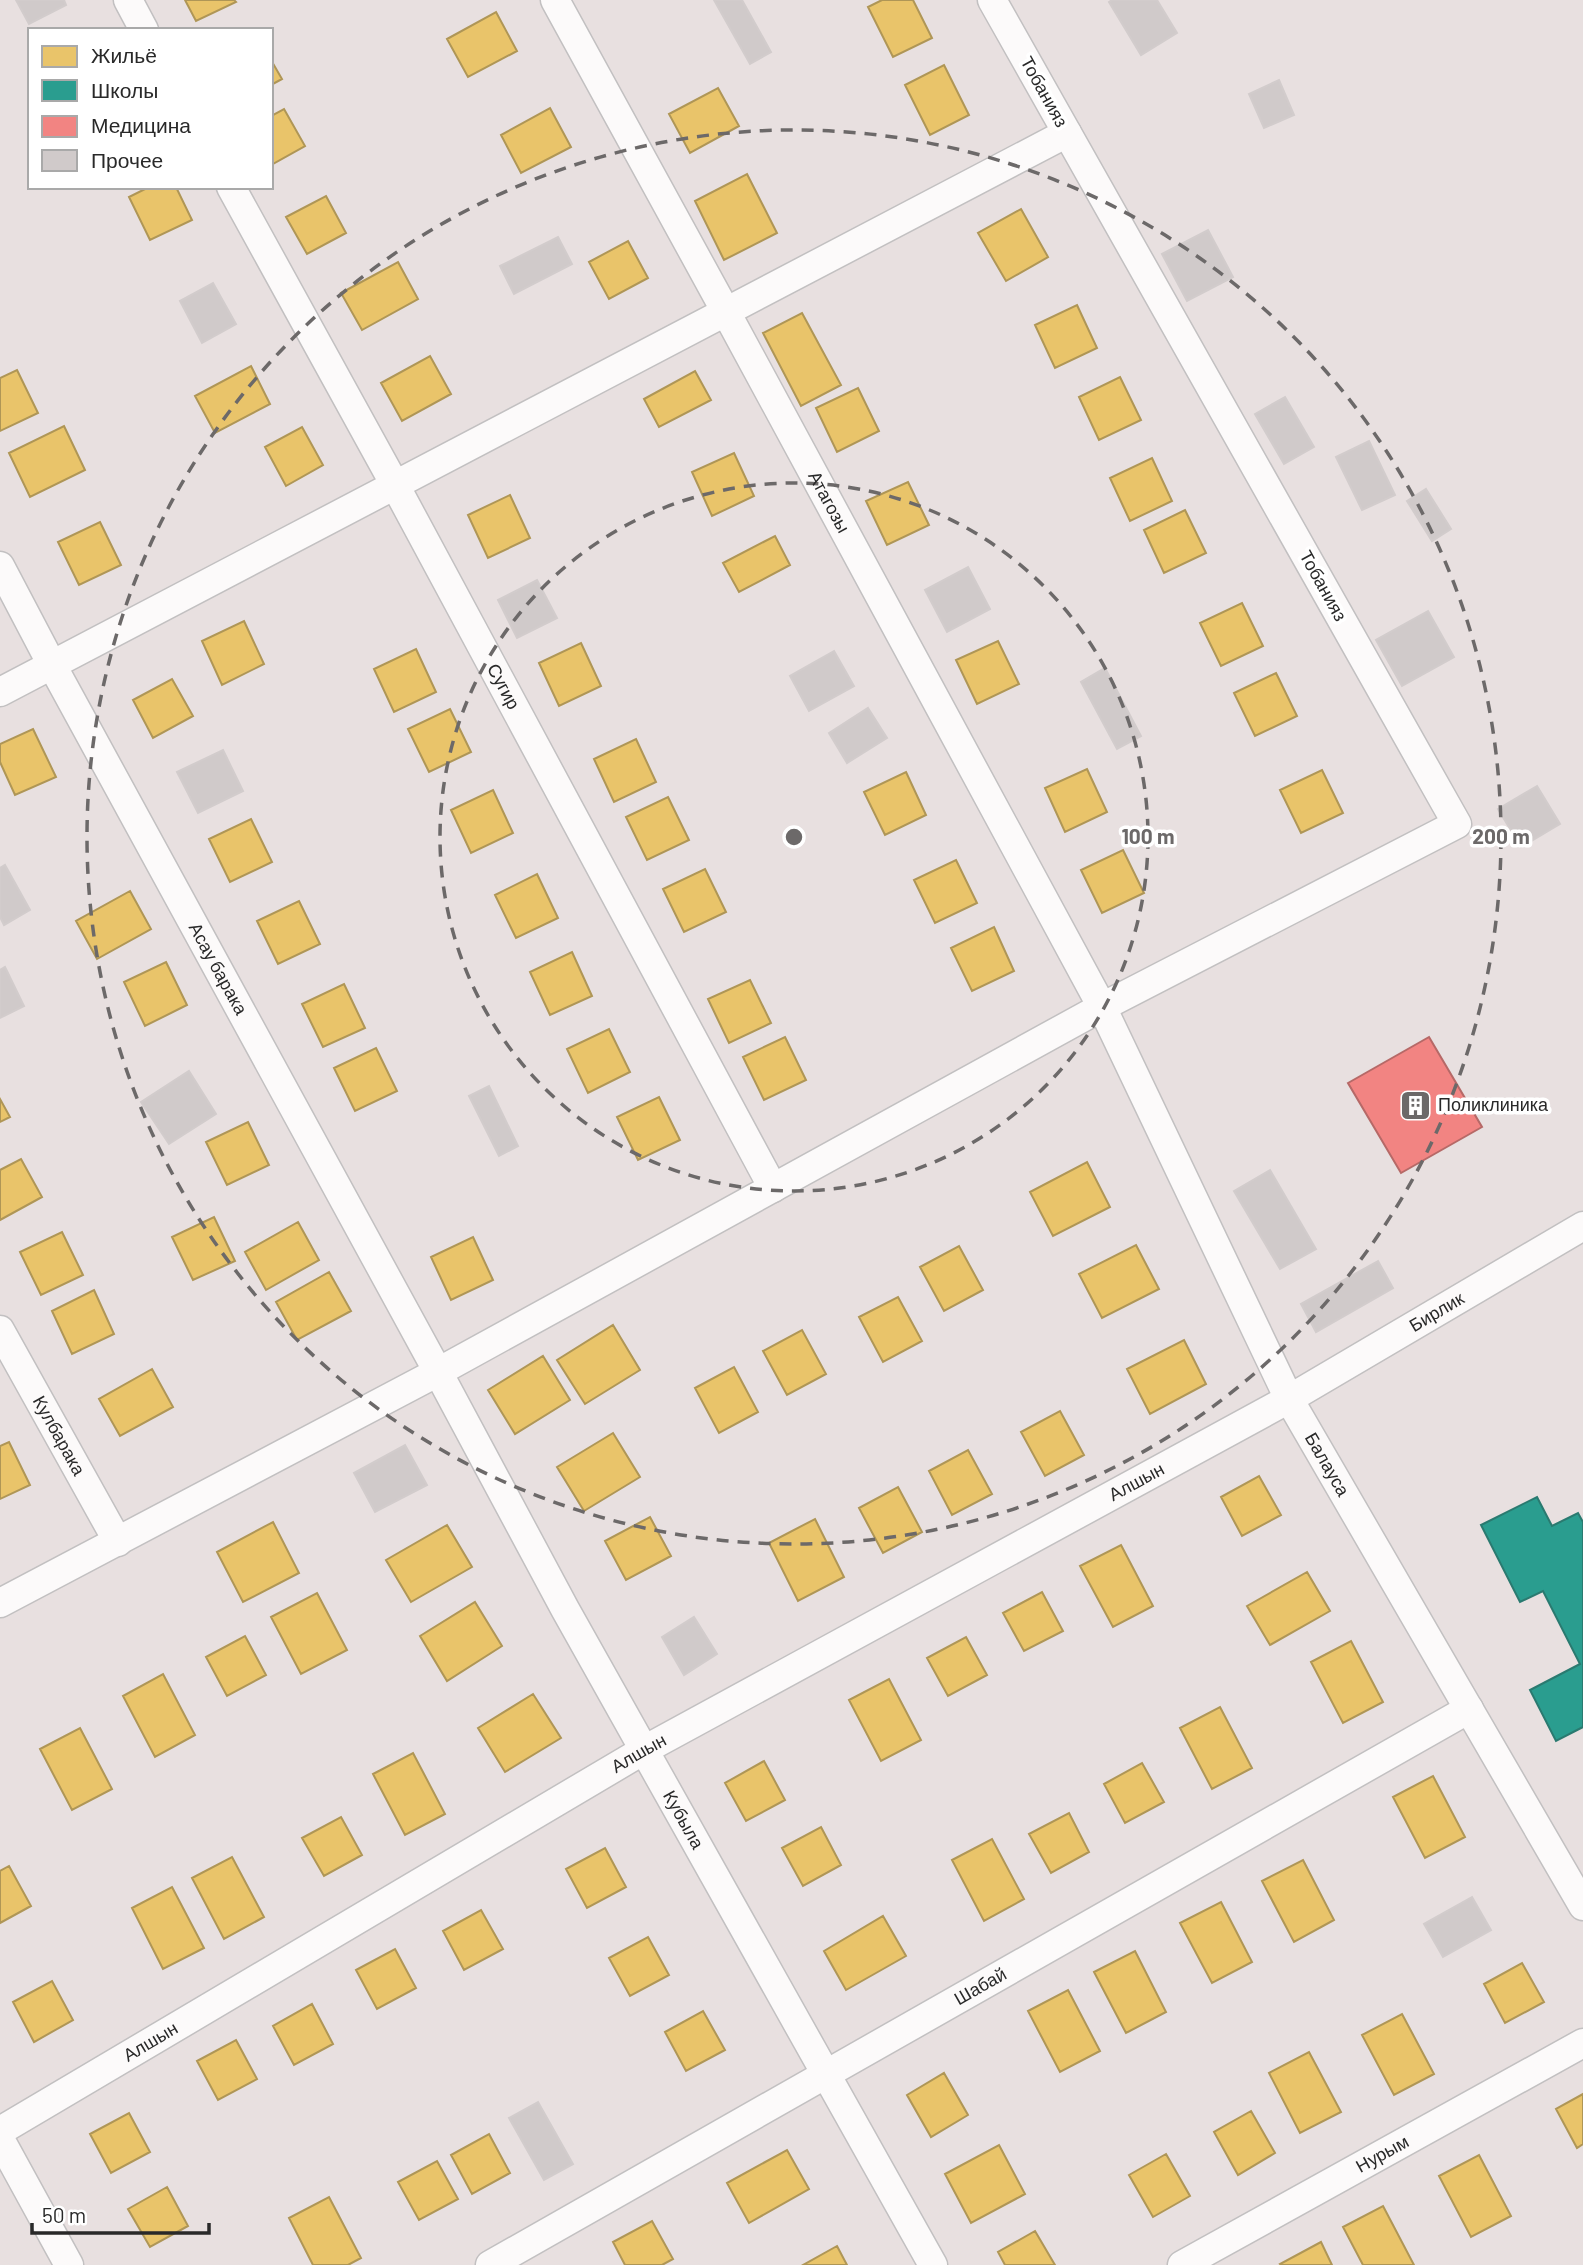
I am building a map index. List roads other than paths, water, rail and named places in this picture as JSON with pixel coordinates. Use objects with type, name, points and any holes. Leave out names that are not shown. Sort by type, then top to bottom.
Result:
[{"type":"street","points":[[128,0],[143,28]]},
{"type":"street","name":"Атагозы","points":[[555,0],[1102,1007]]},
{"type":"street","name":"Тобанияз","points":[[992,0],[1457,824],[1102,1007]]},
{"type":"street","points":[[0,692],[1067,133]]},
{"type":"street","name":"Сугир","points":[[232,189],[395,485],[773,1188]]},
{"type":"street","name":"Асау барака","points":[[0,566],[438,1372]]},
{"type":"street","points":[[0,1603],[438,1372],[1102,1007]]},
{"type":"street","name":"Балауса","points":[[1102,1007],[1289,1399],[1583,1906]]},
{"type":"street","name":"Бирлик","points":[[1289,1399],[1583,1226]]},
{"type":"street","name":"Кулбарака","points":[[0,1330],[118,1542]]},
{"type":"street","name":"Кубыла","points":[[438,1372],[565,1609],[933,2265]]},
{"type":"street","name":"Алшын","points":[[0,2131],[644,1749],[1289,1399]]},
{"type":"street","name":"Шабай","points":[[490,2265],[1469,1709]]},
{"type":"street","name":"Нурым","points":[[1182,2265],[1583,2043]]},
{"type":"street","points":[[0,2139],[69,2265]]},
{"type":"place","name":"Поликлиника","points":[[1415,1105]]}]
